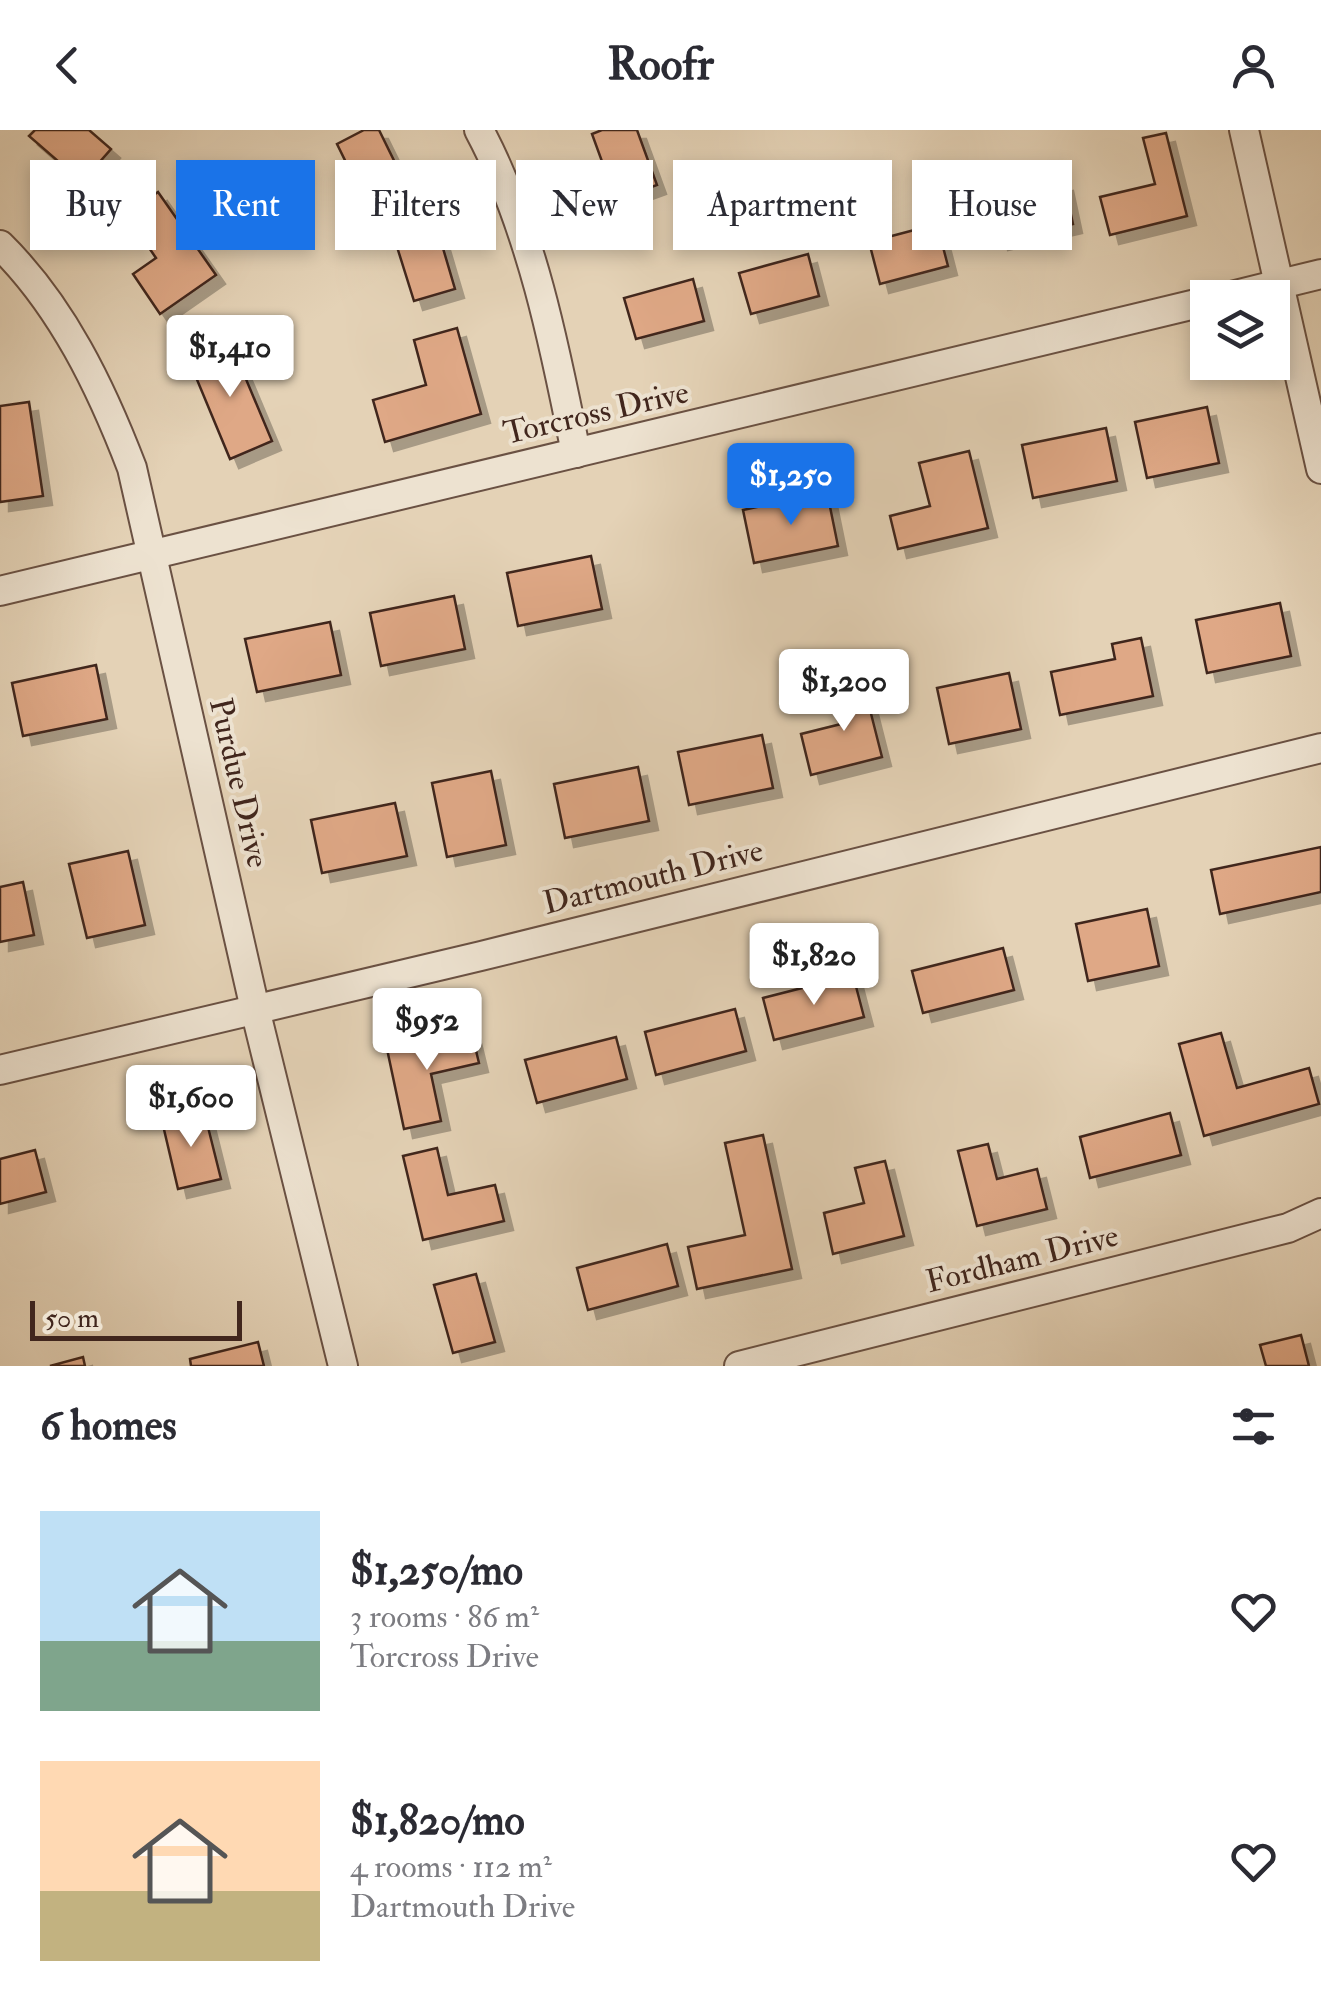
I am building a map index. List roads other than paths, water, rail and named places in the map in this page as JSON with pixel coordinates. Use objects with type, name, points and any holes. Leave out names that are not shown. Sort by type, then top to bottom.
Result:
[{"type":"street","points":[[480,130],[513,207],[536,282],[576,454]]},
{"type":"street","points":[[1244,130],[1277,280]]},
{"type":"street","name":"Purdue Drive","points":[[0,245],[58,316],[114,420],[132,468],[342,1366]]},
{"type":"street","points":[[1290,281],[1321,274]]},
{"type":"street","name":"Torcross Drive","points":[[0,591],[1190,305]]},
{"type":"street","points":[[1290,335],[1321,468]]},
{"type":"street","name":"Dartmouth Drive","points":[[0,1070],[1321,748]]},
{"type":"street","name":"Fordham Drive","points":[[738,1366],[1288,1228],[1321,1214]]}]
